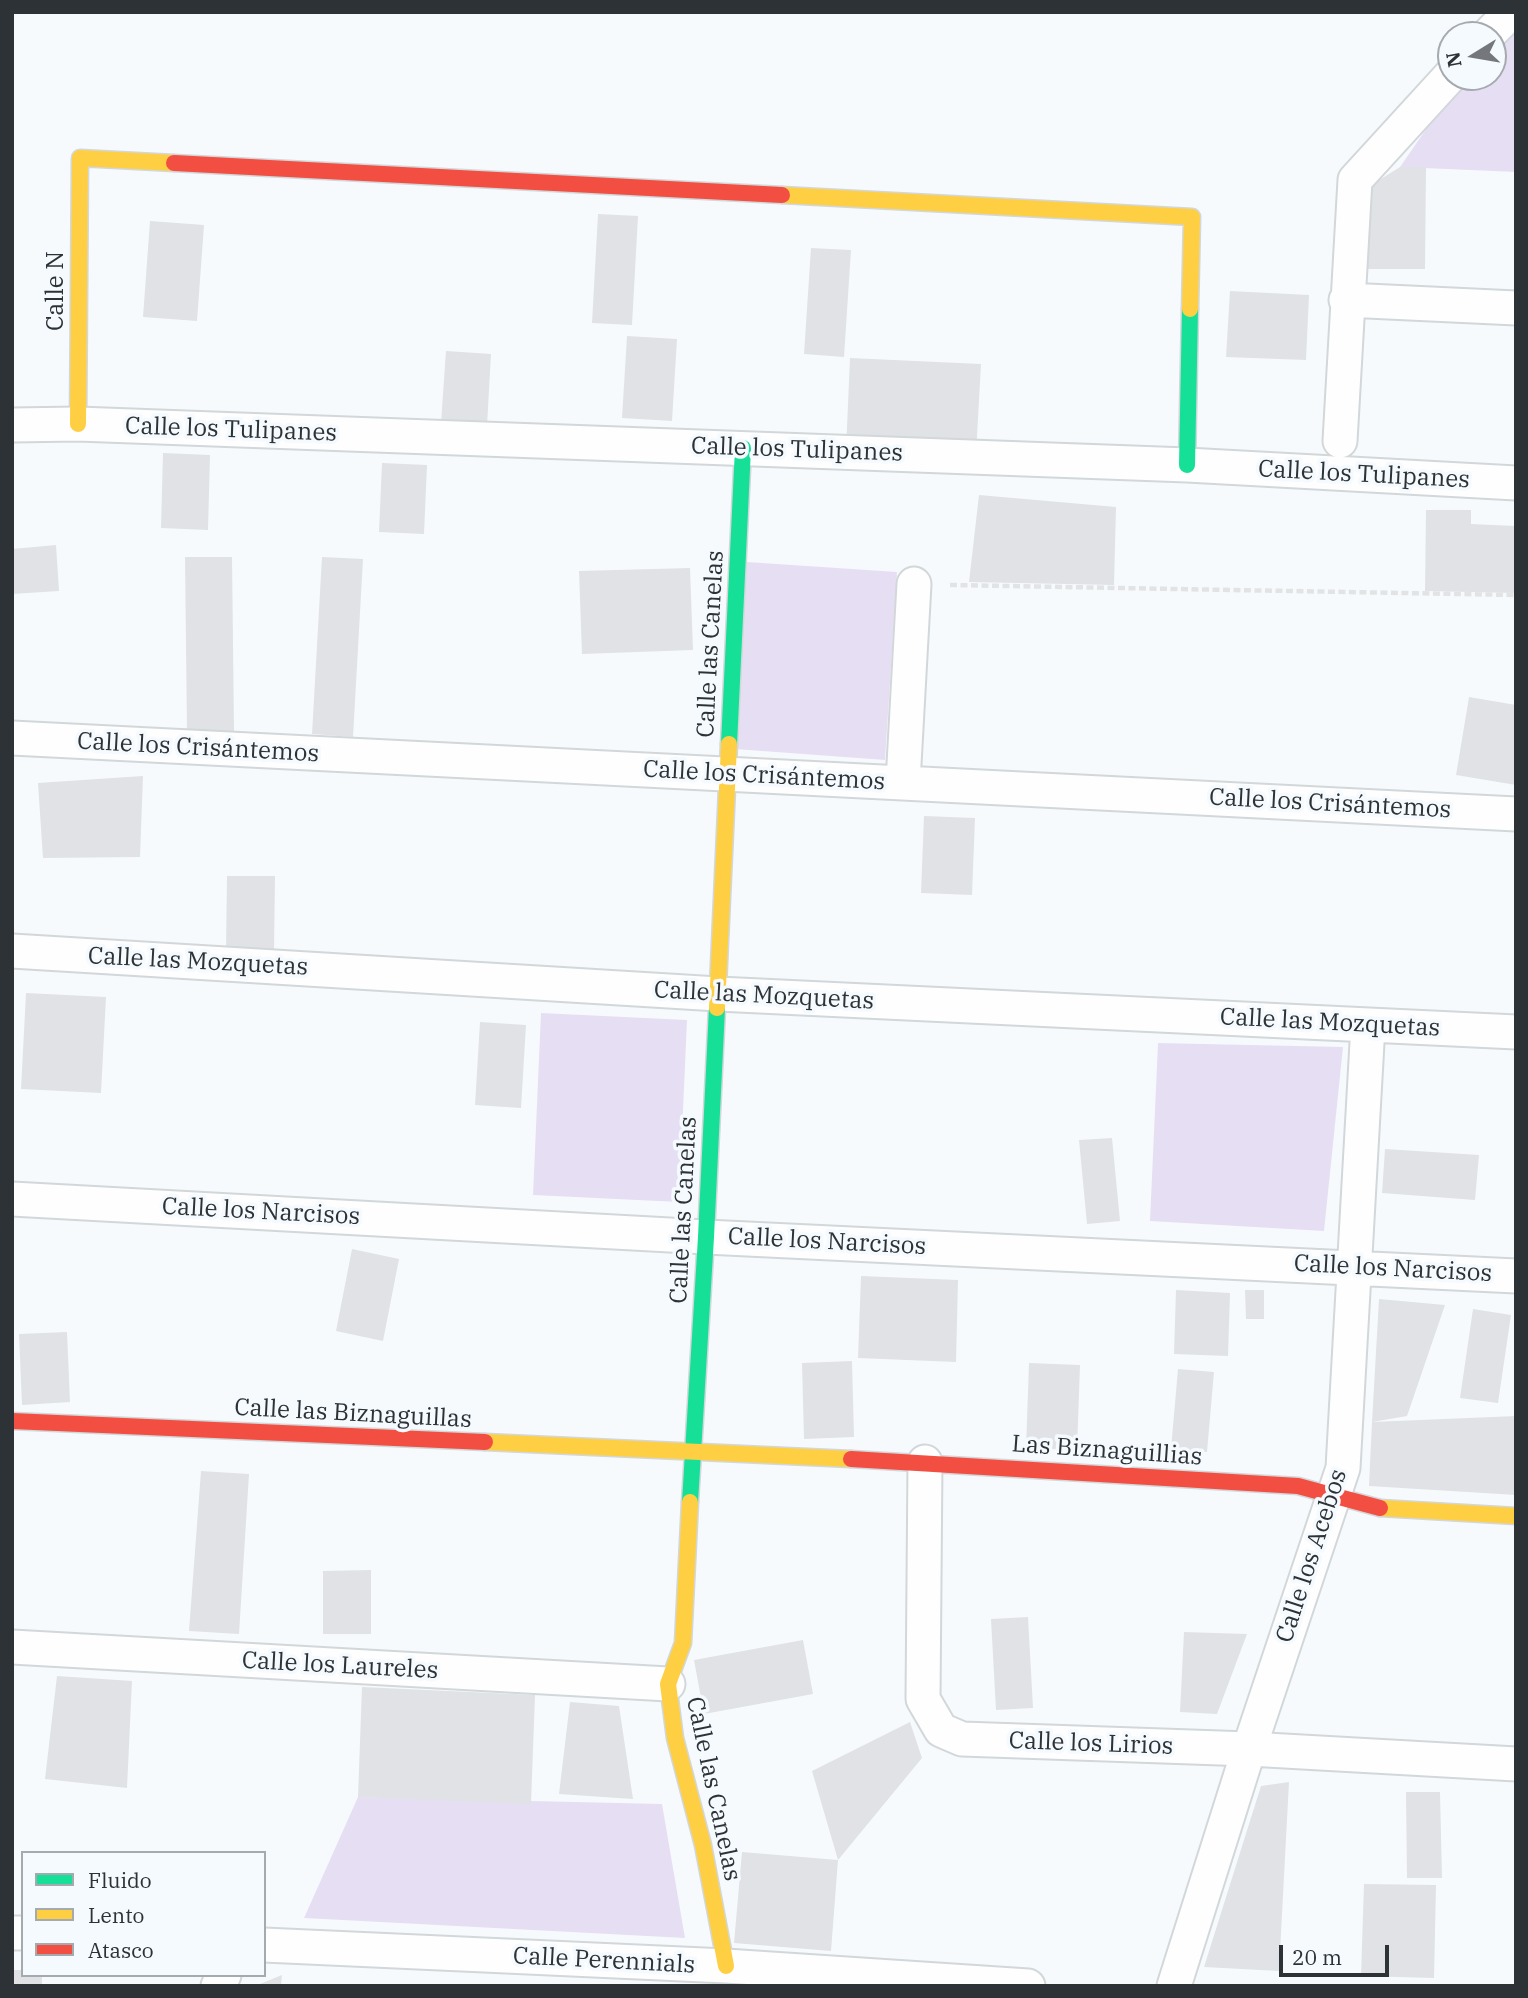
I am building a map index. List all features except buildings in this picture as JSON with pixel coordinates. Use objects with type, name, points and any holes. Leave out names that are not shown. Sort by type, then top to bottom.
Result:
[{"type":"street","points":[[1340,441],[1355,180],[1437,90]]},
{"type":"street","name":"Calle N","points":[[78,424],[80,158],[1192,217],[1187,465]]},
{"type":"street","points":[[1346,300],[1516,308]]},
{"type":"street","points":[[12,425],[78,424]]},
{"type":"street","name":"Calle los Tulipanes","points":[[78,424],[1187,465],[1516,483]]},
{"type":"street","name":"Calle las Canelas","points":[[726,1966],[703,1845],[674,1738],[668,1684],[683,1643],[706,1237],[743,448]]},
{"type":"street","points":[[903,782],[914,584]]},
{"type":"street","name":"Calle los Crisántemos","points":[[12,738],[1516,814]]},
{"type":"street","name":"Calle las Mozquetas","points":[[12,951],[718,994],[1516,1032]]},
{"type":"street","name":"Calle los Acebos","points":[[1174,1986],[1249,1749],[1343,1468],[1368,1026]]},
{"type":"street","name":"Calle los Narcisos","points":[[12,1199],[706,1237],[1516,1276]]},
{"type":"street","name":"Calle las Biznaguillas","points":[[12,1421],[692,1453]]},
{"type":"street","name":"Las Biznaguillias","points":[[692,1453],[925,1462],[1298,1486],[1376,1508],[1516,1516]]},
{"type":"street","name":"Calle los Lirios","points":[[925,1462],[923,1699],[941,1730],[962,1739],[1249,1749],[1516,1763]]},
{"type":"street","name":"Calle los Laureles","points":[[12,1647],[668,1684]]},
{"type":"street","name":"Calle Perennials","points":[[266,1945],[726,1966],[1028,1986]]},
{"type":"path","points":[[914,584],[1516,595]]},
{"type":"shaded area","points":[[1516,26],[1516,172],[1400,167],[1452,91],[1507,91],[1507,30]]},
{"type":"shaded area","points":[[747,562],[897,572],[885,760],[735,749]]},
{"type":"shaded area","points":[[541,1013],[687,1020],[679,1202],[533,1195]]},
{"type":"shaded area","points":[[1158,1043],[1343,1047],[1324,1231],[1150,1221]]},
{"type":"shaded area","points":[[358,1797],[662,1804],[685,1938],[304,1918]]},
{"type":"traffic: fast","points":[[1187,465],[1190,309]]},
{"type":"traffic: fast","points":[[729,744],[743,448]]},
{"type":"traffic: fast","points":[[690,1502],[717,1008]]},
{"type":"traffic: slow","points":[[78,424],[80,158],[174,163]]},
{"type":"traffic: slow","points":[[782,195],[1192,217],[1190,309]]},
{"type":"traffic: slow","points":[[717,1008],[729,744]]},
{"type":"traffic: slow","points":[[485,1442],[851,1459]]},
{"type":"traffic: slow","points":[[690,1502],[683,1643],[668,1684],[675,1738],[703,1845],[726,1966]]},
{"type":"traffic: slow","points":[[1380,1508],[1516,1516]]},
{"type":"traffic: jam","points":[[174,163],[782,195]]},
{"type":"traffic: jam","points":[[12,1421],[485,1442]]},
{"type":"traffic: jam","points":[[851,1459],[1298,1486],[1380,1508]]}]
